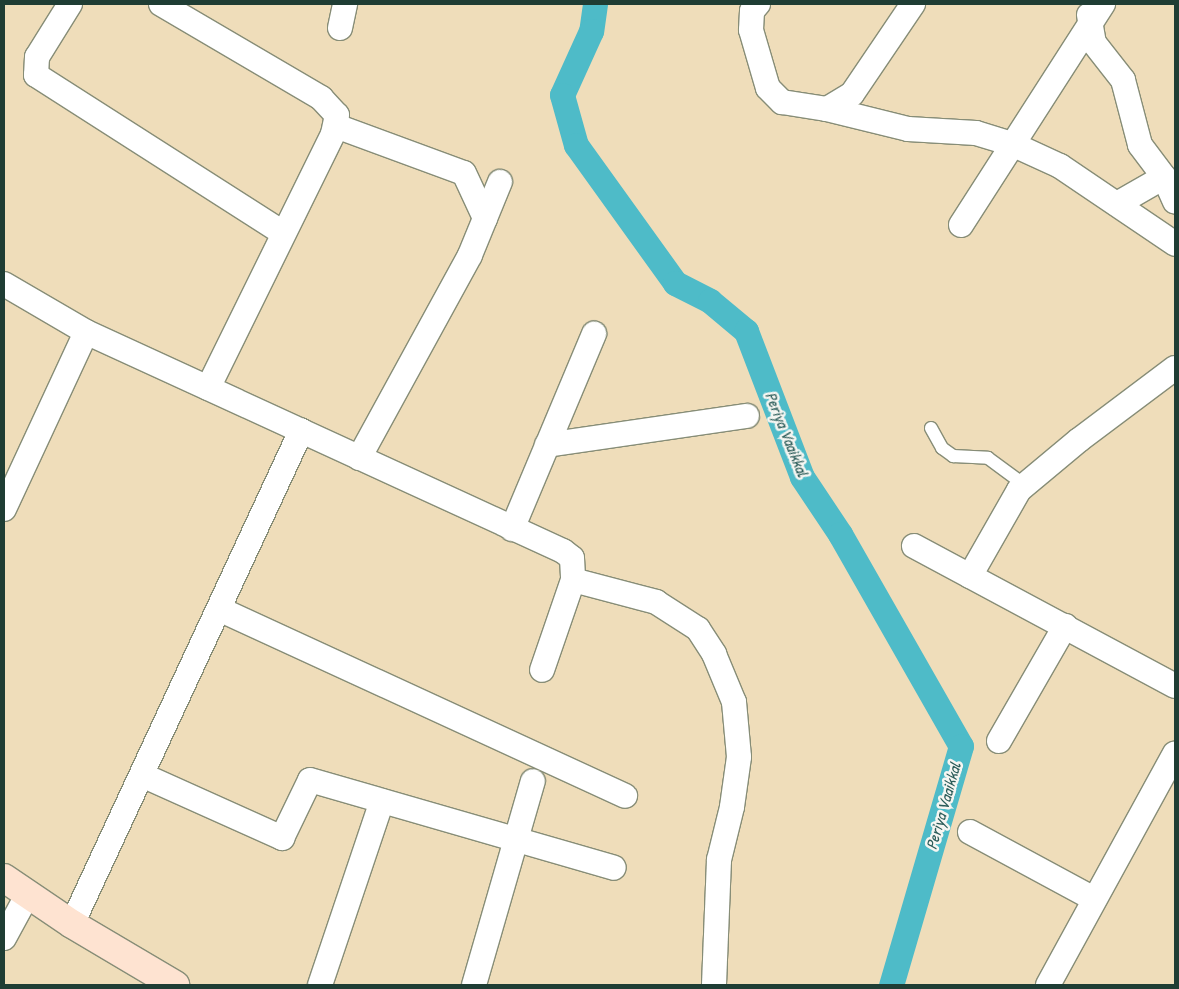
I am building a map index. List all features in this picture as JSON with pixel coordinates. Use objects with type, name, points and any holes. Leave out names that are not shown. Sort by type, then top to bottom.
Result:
[{"type":"street","points":[[70,4],[37,57],[36,75],[283,233]]},
{"type":"street","points":[[161,4],[321,98],[336,115],[336,126],[208,388]]},
{"type":"street","points":[[340,28],[345,4]]},
{"type":"street","points":[[758,4],[752,11],[751,30],[768,88],[782,102],[827,109],[908,129],[976,133],[1012,144],[1060,166],[1175,244]]},
{"type":"street","points":[[1089,4],[1090,27],[1094,43],[1123,80],[1140,145],[1166,170],[1175,202]]},
{"type":"street","points":[[961,225],[1103,4]]},
{"type":"street","points":[[827,109],[852,94],[911,5]]},
{"type":"street","points":[[336,126],[464,173],[485,218]]},
{"type":"street","points":[[1118,204],[1166,170]]},
{"type":"street","points":[[359,458],[436,320],[485,218],[500,182]]},
{"type":"street","points":[[4,284],[86,332],[563,551],[572,558],[573,580],[542,670]]},
{"type":"street","points":[[4,509],[86,332]]},
{"type":"street","points":[[512,528],[594,334]]},
{"type":"street","points":[[970,576],[1019,490],[1079,440],[1175,368]]},
{"type":"street","points":[[547,446],[747,416]]},
{"type":"street","points":[[72,924],[301,432]]},
{"type":"street","points":[[914,546],[1175,686]]},
{"type":"street","points":[[573,580],[656,602],[698,629],[714,654],[734,702],[739,757],[732,808],[719,860],[714,985]]},
{"type":"street","points":[[219,609],[625,796]]},
{"type":"street","points":[[999,741],[1065,626]]},
{"type":"street","points":[[1048,985],[1175,753]]},
{"type":"street","points":[[142,775],[282,838],[310,780],[614,868]]},
{"type":"street","points":[[474,985],[533,782]]},
{"type":"street","points":[[320,985],[382,801]]},
{"type":"street","points":[[970,832],[1094,899]]},
{"type":"street","points":[[4,878],[165,983]]},
{"type":"street","points":[[4,938],[28,894]]},
{"type":"lane","points":[[930,428],[942,448],[953,456],[988,458],[1026,486]]},
{"type":"waterway","name":"Periya Vaaikkal","points":[[595,4],[591,31],[562,95],[576,145],[675,283],[710,301],[746,331],[802,477],[840,534],[961,746],[891,985]]}]
